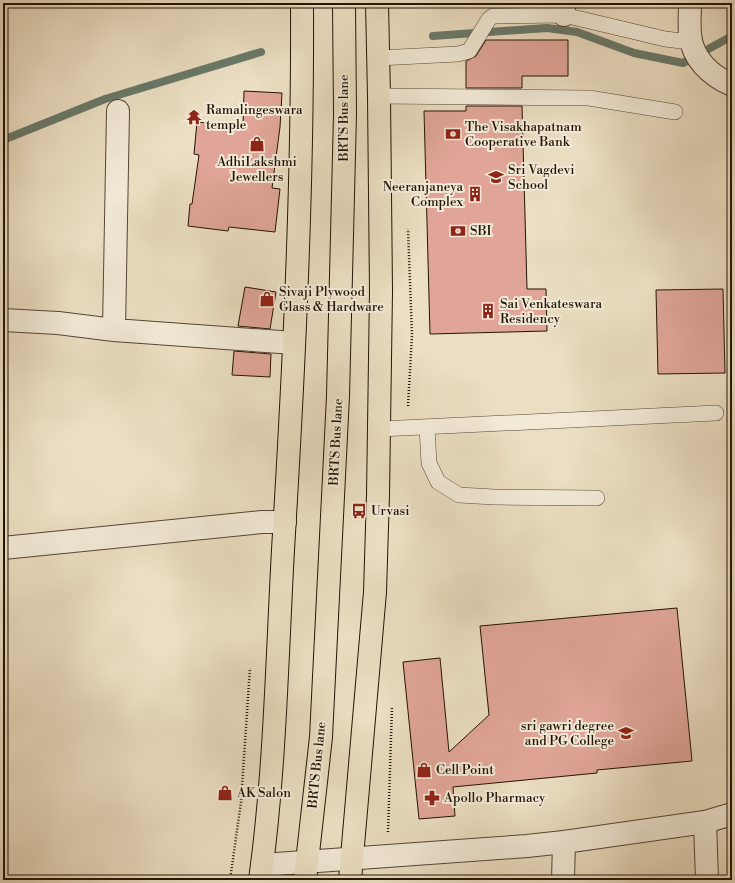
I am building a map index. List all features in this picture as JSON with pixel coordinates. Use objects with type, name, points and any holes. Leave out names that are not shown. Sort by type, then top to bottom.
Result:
[{"type":"main road","points":[[261,873],[269,804],[290,452],[302,76],[302,3]]},
{"type":"main road","name":"BRTS Bus lane","points":[[307,871],[321,737],[338,396],[345,114],[344,3]]},
{"type":"main road","points":[[350,869],[375,592],[380,429],[381,283],[377,3]]},
{"type":"street","points":[[690,3],[690,35],[692,43],[704,67],[720,80],[732,84]]},
{"type":"street","points":[[114,330],[118,111]]},
{"type":"street","points":[[3,320],[58,323],[114,330],[294,343]]},
{"type":"street","points":[[3,548],[262,522],[285,522]]},
{"type":"street","points":[[261,873],[350,869],[564,842],[705,822],[732,814]]},
{"type":"street","points":[[705,822],[707,880]]},
{"type":"street","points":[[563,880],[564,842]]},
{"type":"lane","points":[[378,58],[458,54],[469,51],[489,19],[493,16],[564,9],[665,39],[692,43]]},
{"type":"lane","points":[[379,96],[589,98],[675,112]]},
{"type":"lane","points":[[380,429],[716,414]]},
{"type":"lane","points":[[427,428],[430,463],[438,482],[459,495],[494,497],[597,498]]},
{"type":"building","points":[[486,40],[568,40],[568,76],[522,76],[522,88],[466,88],[466,61],[476,56]]},
{"type":"building","points":[[244,91],[282,93],[280,127],[272,188],[280,189],[275,232],[229,227],[228,231],[188,226],[190,204],[192,204],[199,155],[194,154],[197,122],[243,127]]},
{"type":"building","name":"Neeranjaneya Complex","points":[[466,106],[522,106],[527,289],[546,289],[547,331],[430,334],[424,111],[466,111]]},
{"type":"building","points":[[245,287],[276,292],[270,329],[238,326]]},
{"type":"building","points":[[723,289],[725,373],[658,374],[656,290]]},
{"type":"building","points":[[234,351],[271,354],[270,377],[232,375]]},
{"type":"building","points":[[677,608],[692,761],[597,770],[597,773],[453,787],[455,816],[419,819],[403,662],[440,658],[449,752],[489,715],[480,626]]},
{"type":"waterway","points":[[433,36],[547,28],[577,32],[634,53],[683,63],[732,36]]},
{"type":"waterway","points":[[3,140],[105,99],[261,52]]},
{"type":"place","name":"Ramalingeswara temple","points":[[194,117]]},
{"type":"place","name":"The Visakhapatnam Cooperative Bank","points":[[453,134]]},
{"type":"place","name":"AdhiLakshmi Jewellers","points":[[257,144]]},
{"type":"place","name":"Sri Vagdevi School","points":[[496,177]]},
{"type":"place","name":"Neeranjaneya Complex","points":[[475,194]]},
{"type":"place","name":"SBI","points":[[458,231]]},
{"type":"place","name":"Sivaji Plywood Glass & Hardware","points":[[267,299]]},
{"type":"place","name":"Sai Venkateswara Residency","points":[[488,311]]},
{"type":"place","name":"Urvasi","points":[[359,511]]},
{"type":"place","name":"sri gawri degree and PG College","points":[[626,733]]},
{"type":"place","name":"Cell Point","points":[[424,770]]},
{"type":"place","name":"AK Salon","points":[[225,793]]},
{"type":"place","name":"Apollo Pharmacy","points":[[432,798]]}]
